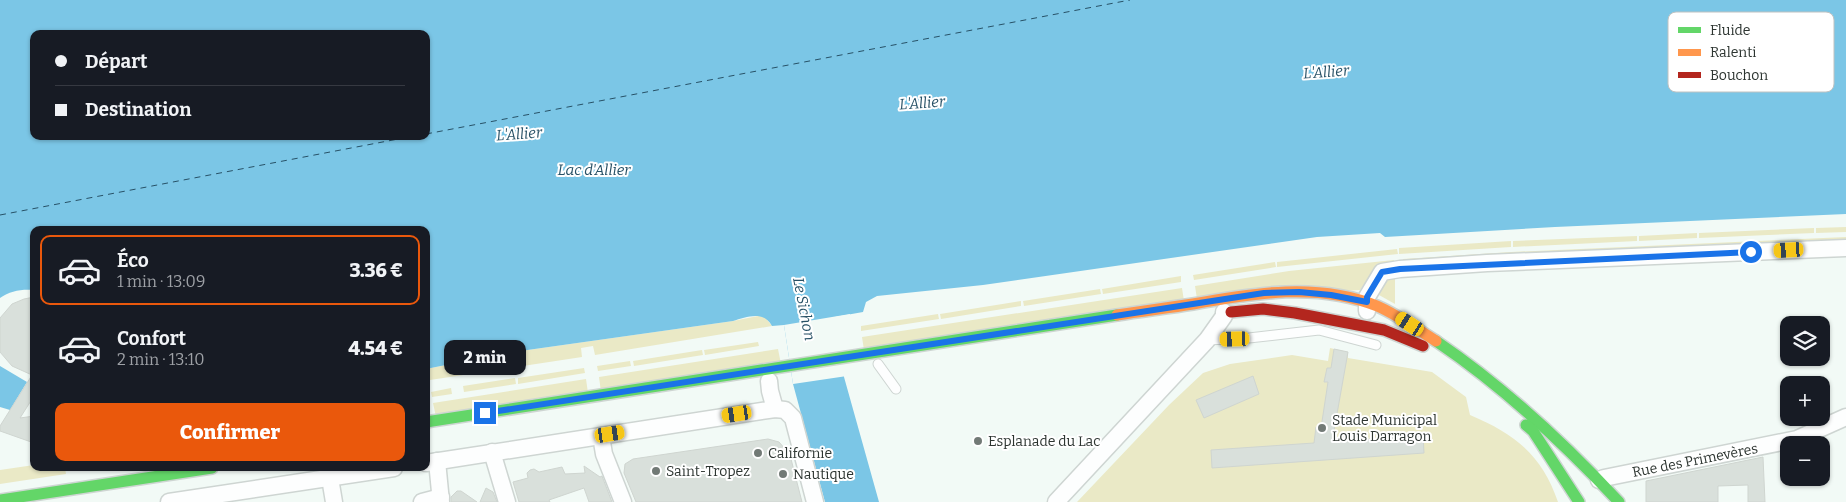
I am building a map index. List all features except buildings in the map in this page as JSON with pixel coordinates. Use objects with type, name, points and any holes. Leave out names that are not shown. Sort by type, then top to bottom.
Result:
[{"type":"main road","points":[[430,421],[1264,293],[1299,292],[1331,295],[1367,302],[1395,314],[1470,363],[1540,420],[1619,502]]},
{"type":"main road","points":[[1216,313],[1263,309],[1279,311],[1376,328],[1405,337],[1424,346],[1463,371],[1533,431],[1579,502]]},
{"type":"main road","points":[[1155,321],[1192,316]]},
{"type":"main road","points":[[0,500],[191,471]]},
{"type":"street","points":[[1376,328],[1368,316],[1367,297],[1382,272],[1400,269],[1496,263],[1846,248]]},
{"type":"street","points":[[1056,502],[1207,340],[1224,316],[1216,313]]},
{"type":"street","points":[[769,381],[775,409]]},
{"type":"street","points":[[422,502],[441,499],[432,462],[775,409],[785,410],[794,418],[815,502]]},
{"type":"street","name":"Rue des Primevères","points":[[1599,480],[1796,439],[1846,418]]},
{"type":"street","points":[[601,436],[604,454],[623,502]]},
{"type":"street","points":[[492,452],[507,502]]},
{"type":"street","points":[[169,502],[212,499],[375,471]]},
{"type":"street","points":[[330,478],[334,502]]},
{"type":"lane","points":[[1207,340],[1249,338],[1319,330],[1376,346]]},
{"type":"lane","points":[[879,364],[896,389]]},
{"type":"green space","points":[[1846,227],[1846,232],[1816,233],[1816,228]]},
{"type":"green space","points":[[1814,228],[1814,233],[1699,238],[1699,233]]},
{"type":"green space","points":[[1697,233],[1697,238],[1639,241],[1639,236]]},
{"type":"green space","points":[[1637,236],[1637,241],[1513,247],[1513,241]]},
{"type":"green space","points":[[1846,237],[1846,242],[1404,264],[1403,259],[1511,252]]},
{"type":"green space","points":[[1511,241],[1511,247],[1399,254],[1399,248]]},
{"type":"green space","points":[[1397,249],[1398,254],[1277,267],[1277,262]]},
{"type":"green space","points":[[1394,260],[1395,264],[1375,270],[1360,290],[1197,299],[1195,286],[1289,271]]},
{"type":"green space","points":[[1275,262],[1276,267],[1194,280],[1193,275]]},
{"type":"green space","points":[[1395,273],[1395,304],[1379,295],[1388,277]]},
{"type":"green space","points":[[1181,276],[1181,282],[1103,294],[1102,289]]},
{"type":"green space","points":[[1182,288],[1184,301],[864,350],[862,337]]},
{"type":"green space","points":[[1100,289],[1101,294],[1024,306],[1023,301]]},
{"type":"green space","points":[[1021,301],[1021,306],[941,319],[940,314]]},
{"type":"green space","points":[[938,314],[939,319],[861,331],[861,326]]},
{"type":"green space","points":[[758,316],[765,317],[772,326],[595,355],[593,346],[581,348],[582,357],[430,380],[430,368],[500,354]]},
{"type":"green space","points":[[758,342],[759,346],[705,355],[704,350]]},
{"type":"green space","name":"Stade Municipal Louis Darragon","points":[[1330,348],[1348,352],[1348,358],[1432,372],[1466,397],[1470,415],[1500,430],[1525,448],[1544,471],[1558,502],[1077,502],[1169,405],[1203,373],[1230,364],[1292,355],[1328,361]]},
{"type":"green space","points":[[778,349],[781,364],[601,392],[599,377]]},
{"type":"green space","points":[[702,350],[703,355],[634,366],[633,361]]},
{"type":"green space","points":[[630,361],[631,366],[598,371],[597,366]]},
{"type":"green space","points":[[584,368],[585,373],[518,384],[518,378]]},
{"type":"green space","points":[[515,378],[516,384],[464,392],[463,386]]},
{"type":"green space","points":[[586,379],[588,393],[436,417],[433,403]]},
{"type":"green space","points":[[451,388],[452,394],[432,397],[431,392]]},
{"type":"green space","points":[[30,466],[30,471],[66,471],[66,474],[0,484],[0,470]]},
{"type":"water","name":"Lac d'Allier","points":[[0,0],[1846,0],[1846,214],[1555,227],[1385,237],[1380,233],[1317,237],[983,285],[877,296],[866,302],[863,312],[835,317],[844,377],[879,502],[825,502],[793,384],[784,325],[772,326],[769,321],[760,316],[500,354],[430,368],[430,226],[30,226],[30,290],[16,291],[0,298]]},
{"type":"water","points":[[0,366],[27,382],[10,410],[0,407]]},
{"type":"pier","points":[[850,314],[850,317],[838,319],[847,376],[793,384],[784,325]]},
{"type":"ferry route","points":[[430,133],[1130,0]]},
{"type":"ferry route","points":[[0,215],[393,140]]},
{"type":"traffic: fast","points":[[430,421],[1117,315]]},
{"type":"traffic: fast","points":[[1436,341],[1485,377],[1532,416],[1619,502]]},
{"type":"traffic: fast","points":[[1526,425],[1533,431],[1579,502]]},
{"type":"traffic: fast","points":[[0,500],[192,471]]},
{"type":"traffic: slow","points":[[1117,315],[1262,293],[1309,292],[1332,294],[1377,306],[1436,341]]},
{"type":"traffic: jam","points":[[1231,312],[1263,309],[1295,313],[1384,330],[1423,346]]},
{"type":"place","name":"Stade Municipal Louis Darragon","points":[[1322,428]]},
{"type":"place","name":"Esplanade du Lac","points":[[978,441]]},
{"type":"place","name":"Californie","points":[[758,453]]},
{"type":"place","name":"Saint-Tropez","points":[[656,471]]},
{"type":"place","name":"Nautique","points":[[783,474]]},
{"type":"route","points":[[485,413],[1264,293],[1299,292],[1331,295],[1367,302],[1367,297],[1382,272],[1400,269],[1487,263],[1751,252]]},
{"type":"water label","name":"L'Allier","points":[[1326,72]]},
{"type":"water label","name":"L'Allier","points":[[922,103]]},
{"type":"water label","name":"L'Allier","points":[[519,134]]},
{"type":"water label","name":"Le Sichon","points":[[804,309]]}]
